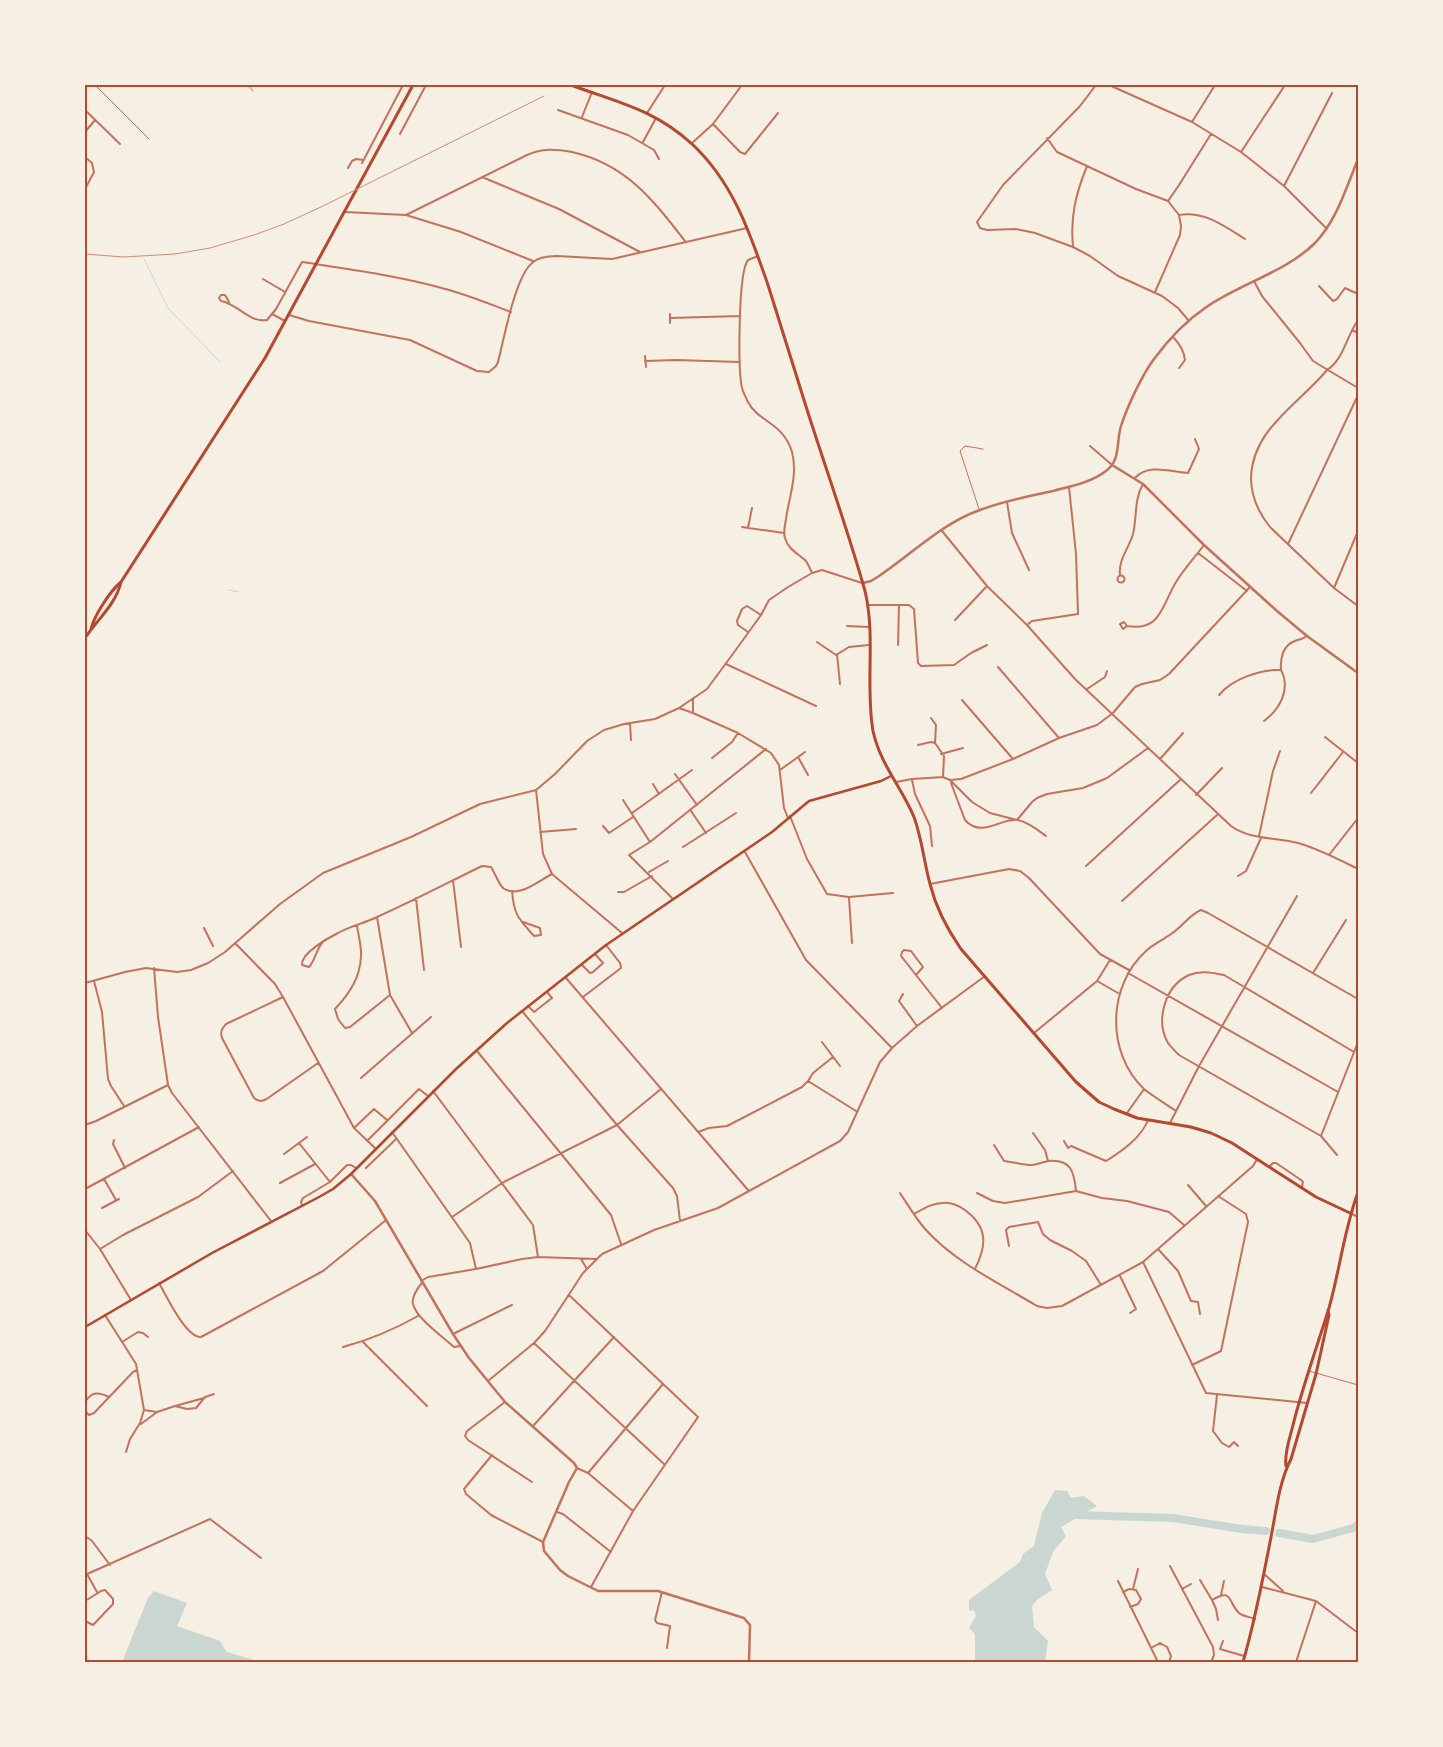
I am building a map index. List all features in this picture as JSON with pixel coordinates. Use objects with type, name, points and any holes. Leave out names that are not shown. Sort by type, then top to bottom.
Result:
[{"type":"main road","points":[[85,638],[97,625],[117,594],[121,582],[255,374],[317,264],[413,85]]},
{"type":"main road","points":[[571,85],[620,101],[647,113],[672,128],[710,162],[738,204],[758,256],[863,583],[870,627],[870,700],[873,731],[878,748],[891,776],[913,817],[920,837],[930,884],[949,932],[961,949],[1063,1067],[1089,1094],[1100,1102],[1126,1114],[1148,1120],[1191,1126],[1211,1133],[1232,1143],[1301,1189],[1350,1213]]},
{"type":"main road","points":[[85,1327],[159,1283],[333,1189],[351,1174],[433,1090],[528,1006],[622,933],[772,832],[802,805],[815,798],[881,781],[891,776]]},
{"type":"main road","points":[[1287,1467],[1285,1460],[1299,1402],[1328,1310],[1350,1213],[1358,1192]]},
{"type":"main road","points":[[1242,1662],[1255,1619],[1287,1467],[1316,1374],[1329,1315],[1328,1310]]},
{"type":"street","points":[[362,161],[403,85]]},
{"type":"street","points":[[400,134],[426,85]]},
{"type":"street","points":[[647,113],[665,85]]},
{"type":"street","points":[[692,144],[713,124],[742,85]]},
{"type":"street","points":[[1096,85],[1080,106],[1003,185],[977,222],[980,228],[987,230],[1016,229],[1035,233],[1073,247],[1090,256],[1118,276],[1155,292],[1175,305],[1189,321]]},
{"type":"street","points":[[1109,85],[1192,122],[1241,152],[1284,186],[1326,229]]},
{"type":"street","points":[[1192,122],[1215,85]]},
{"type":"street","points":[[1241,152],[1285,85]]},
{"type":"street","points":[[582,118],[592,92]]},
{"type":"street","points":[[1284,186],[1332,93]]},
{"type":"street","points":[[85,110],[120,144]]},
{"type":"street","points":[[558,110],[628,134],[644,142],[654,150],[659,159]]},
{"type":"street","points":[[713,124],[738,150],[745,154],[778,113]]},
{"type":"street","points":[[644,142],[656,118]]},
{"type":"street","points":[[85,132],[95,120]]},
{"type":"street","points":[[1168,201],[1211,134]]},
{"type":"street","points":[[1047,138],[1057,152],[1136,190],[1168,201],[1179,215],[1180,235],[1155,292]]},
{"type":"street","points":[[406,215],[537,150],[551,149],[579,154],[598,160],[630,178],[648,196],[685,241]]},
{"type":"street","points":[[85,157],[92,163],[94,172],[85,189]]},
{"type":"street","points":[[348,168],[356,158],[369,167]]},
{"type":"street","points":[[85,984],[125,972],[154,968],[177,972],[191,970],[208,963],[236,943],[280,904],[324,873],[411,838],[480,804],[536,790],[555,774],[587,741],[604,730],[655,719],[679,708],[707,689],[769,600],[812,574],[822,570],[863,583],[871,581],[958,520],[980,510],[1082,484],[1098,476],[1112,465],[1118,450],[1121,426],[1142,378],[1153,360],[1189,321],[1205,308],[1298,256],[1316,242],[1333,219],[1358,159]]},
{"type":"street","points":[[1073,247],[1071,234],[1073,208],[1078,188],[1087,166]]},
{"type":"street","points":[[482,177],[559,209],[640,252]]},
{"type":"street","points":[[346,210],[406,215],[461,232],[533,261]]},
{"type":"street","points":[[1179,215],[1190,213],[1210,218],[1245,239]]},
{"type":"street","points":[[289,315],[309,321],[410,340],[483,372],[489,372],[496,366],[523,274],[533,261],[549,256],[612,259],[747,228]]},
{"type":"street","points":[[758,256],[745,263],[740,316],[742,388],[753,410],[777,427],[786,438],[792,451],[795,474],[784,533],[789,547],[806,561],[812,574]]},
{"type":"street","points":[[229,303],[253,318],[260,321],[267,320],[302,262],[375,273],[440,288],[511,312]]},
{"type":"street","points":[[263,279],[285,292]]},
{"type":"street","points":[[1254,281],[1262,296],[1313,361],[1358,388]]},
{"type":"street","points":[[1319,286],[1333,301],[1345,288],[1358,294]]},
{"type":"street","points":[[272,314],[285,322]]},
{"type":"street","points":[[670,314],[670,323]]},
{"type":"street","points":[[670,318],[740,316]]},
{"type":"street","points":[[1358,320],[1340,358],[1266,433],[1258,446],[1254,459],[1251,482],[1256,504],[1266,523],[1334,588],[1358,606]]},
{"type":"street","points":[[1352,330],[1358,333]]},
{"type":"street","points":[[1173,337],[1180,344],[1185,360],[1179,368]]},
{"type":"street","points":[[645,356],[646,367]]},
{"type":"street","points":[[645,362],[676,360],[740,362]]},
{"type":"street","points":[[1288,544],[1358,395]]},
{"type":"street","points":[[1135,479],[1140,473],[1152,470],[1188,473],[1199,452],[1195,439]]},
{"type":"street","points":[[1090,446],[1112,465],[1144,484],[1204,545],[1250,587],[1307,636],[1358,673]]},
{"type":"street","points":[[1120,575],[1121,562],[1132,535],[1138,494],[1144,484]]},
{"type":"street","points":[[1027,625],[1032,621],[1078,614],[1076,554],[1069,487]]},
{"type":"street","points":[[1007,502],[1012,533],[1029,570]]},
{"type":"street","points":[[748,528],[752,508]]},
{"type":"street","points":[[742,527],[784,533]]},
{"type":"street","points":[[942,531],[987,586],[1027,625],[1086,689],[1217,814],[1238,831],[1260,837],[1296,842],[1316,849],[1358,869]]},
{"type":"street","points":[[1334,588],[1358,531]]},
{"type":"street","points":[[1127,626],[1140,628],[1157,618],[1175,584],[1204,545]]},
{"type":"street","points":[[1198,553],[1247,591]]},
{"type":"street","points":[[954,620],[987,586]]},
{"type":"street","points":[[950,780],[961,779],[1013,759],[1059,738],[1097,725],[1113,713],[1135,687],[1160,680],[1169,674],[1250,587]]},
{"type":"street","points":[[868,605],[909,605],[914,609],[918,663],[921,666],[954,665],[986,645]]},
{"type":"street","points":[[898,646],[899,605]]},
{"type":"street","points":[[748,632],[738,625],[736,621],[742,608],[747,606],[760,615]]},
{"type":"street","points":[[847,626],[870,627]]},
{"type":"street","points":[[1264,721],[1276,708],[1283,696],[1286,682],[1281,670],[1285,649],[1291,642],[1307,636]]},
{"type":"street","points":[[817,642],[837,654]]},
{"type":"street","points":[[837,654],[849,647],[869,645]]},
{"type":"street","points":[[837,654],[840,684]]},
{"type":"street","points":[[726,664],[816,706]]},
{"type":"street","points":[[998,667],[1059,738]]},
{"type":"street","points":[[1220,695],[1228,687],[1241,680],[1266,670],[1281,670]]},
{"type":"street","points":[[1086,689],[1104,677],[1107,671]]},
{"type":"street","points":[[693,698],[693,712]]},
{"type":"street","points":[[962,700],[1013,759]]},
{"type":"street","points":[[679,708],[693,712],[706,720],[738,733],[766,749],[776,759],[780,770],[784,808],[807,859],[827,894],[849,897],[893,893]]},
{"type":"street","points":[[931,718],[936,725],[935,744],[942,754],[944,762],[943,777]]},
{"type":"street","points":[[630,723],[630,740]]},
{"type":"street","points":[[712,758],[732,742],[738,733]]},
{"type":"street","points":[[1160,758],[1184,733]]},
{"type":"street","points":[[1325,737],[1358,763]]},
{"type":"street","points":[[918,745],[931,742],[935,744]]},
{"type":"street","points":[[942,754],[963,748]]},
{"type":"street","points":[[950,780],[965,820],[982,828],[1017,820],[1037,798],[1048,794],[1083,788],[1107,778],[1148,748]]},
{"type":"street","points":[[673,899],[629,855],[650,842],[697,806],[766,749]]},
{"type":"street","points":[[1238,876],[1246,870],[1260,837],[1273,771],[1280,751]]},
{"type":"street","points":[[780,770],[805,752]]},
{"type":"street","points":[[1312,793],[1343,752]]},
{"type":"street","points":[[797,757],[808,775]]},
{"type":"street","points":[[1196,795],[1222,768]]},
{"type":"street","points":[[632,813],[692,770]]},
{"type":"street","points":[[675,774],[697,806]]},
{"type":"street","points":[[895,782],[943,777],[950,780],[972,802],[990,813],[1032,826],[1046,836]]},
{"type":"street","points":[[912,779],[915,794],[930,826],[932,846]]},
{"type":"street","points":[[1086,866],[1181,779]]},
{"type":"street","points":[[653,784],[659,794]]},
{"type":"street","points":[[536,790],[543,854],[552,874],[622,933]]},
{"type":"street","points":[[623,800],[650,842]]},
{"type":"street","points":[[690,810],[706,833]]},
{"type":"street","points":[[683,847],[736,814]]},
{"type":"street","points":[[1122,901],[1217,814]]},
{"type":"street","points":[[604,826],[609,833],[634,817]]},
{"type":"street","points":[[1329,855],[1358,818]]},
{"type":"street","points":[[540,832],[576,829]]},
{"type":"street","points":[[744,851],[806,960],[892,1048]]},
{"type":"street","points":[[648,872],[668,861]]},
{"type":"street","points":[[322,943],[317,949],[309,967],[302,965],[304,956],[322,943],[339,932],[377,917],[482,866],[490,867],[502,887],[519,892],[552,874]]},
{"type":"street","points":[[930,884],[1009,870],[1020,871],[1093,947],[1110,960],[1129,970]]},
{"type":"street","points":[[618,892],[624,892],[652,876]]},
{"type":"street","points":[[453,880],[461,947]]},
{"type":"street","points":[[512,891],[514,911],[522,922],[534,936],[541,935],[540,928],[522,922]]},
{"type":"street","points":[[1170,1123],[1199,1066],[1297,896]]},
{"type":"street","points":[[849,897],[852,943]]},
{"type":"street","points":[[416,898],[424,970]]},
{"type":"street","points":[[1176,1111],[1144,1089],[1129,1070],[1119,1048],[1116,1009],[1119,994],[1129,970],[1155,943],[1171,934],[1196,912],[1201,910],[1268,946],[1358,999]]},
{"type":"street","points":[[377,917],[390,995],[412,1033]]},
{"type":"street","points":[[1313,973],[1346,920]]},
{"type":"street","points":[[357,925],[362,956],[356,981],[348,995],[335,1009],[338,1019],[345,1028],[350,1027],[390,995]]},
{"type":"street","points":[[204,928],[213,946]]},
{"type":"street","points":[[236,943],[275,984],[284,997],[354,1128],[376,1149]]},
{"type":"street","points":[[582,997],[621,968],[620,963],[606,945]]},
{"type":"street","points":[[916,975],[924,967],[910,951],[904,950],[901,956],[942,1008]]},
{"type":"street","points":[[582,965],[590,973],[594,972],[603,963],[595,954]]},
{"type":"street","points":[[1034,1033],[1097,981],[1110,960]]},
{"type":"street","points":[[154,968],[158,1017],[168,1085],[271,1221]]},
{"type":"street","points":[[1337,1155],[1321,1136],[1179,1055],[1169,1044],[1163,1031],[1162,1016],[1168,995],[1175,986],[1189,975],[1206,972],[1224,975],[1354,1052]]},
{"type":"street","points":[[1128,974],[1338,1092]]},
{"type":"street","points":[[488,1381],[546,1331],[587,1269],[606,1252],[621,1244],[718,1208],[840,1140],[848,1132],[880,1062],[892,1048],[917,1026],[985,976]]},
{"type":"street","points":[[566,978],[748,1190]]},
{"type":"street","points":[[94,981],[102,1012],[108,1078],[124,1106]]},
{"type":"street","points":[[1097,981],[1119,994]]},
{"type":"street","points":[[528,1006],[534,1012],[552,998],[547,992]]},
{"type":"street","points":[[903,994],[899,1001],[917,1026]]},
{"type":"street","points":[[284,997],[226,1024],[222,1028],[222,1038],[254,1098],[258,1101],[268,1098],[318,1062]]},
{"type":"street","points":[[522,1011],[617,1125],[673,1188],[677,1196],[680,1221]]},
{"type":"street","points":[[361,1078],[431,1017]]},
{"type":"street","points":[[822,1042],[840,1066]]},
{"type":"street","points":[[1321,1136],[1358,1042]]},
{"type":"street","points":[[477,1051],[611,1215],[621,1244]]},
{"type":"street","points":[[698,1132],[709,1128],[727,1126],[802,1086],[808,1081],[813,1072],[833,1057]]},
{"type":"street","points":[[808,1081],[856,1111]]},
{"type":"street","points":[[85,1124],[96,1122],[168,1085]]},
{"type":"street","points":[[367,1141],[419,1089],[428,1096]]},
{"type":"street","points":[[452,1217],[502,1183],[617,1125],[661,1089]]},
{"type":"street","points":[[1126,1114],[1144,1089]]},
{"type":"street","points":[[433,1090],[535,1228],[538,1257]]},
{"type":"street","points":[[354,1128],[374,1109],[387,1120]]},
{"type":"street","points":[[1064,1141],[1068,1148],[1072,1146],[1106,1161],[1142,1132],[1148,1120]]},
{"type":"street","points":[[85,1189],[199,1127]]},
{"type":"street","points":[[392,1132],[470,1243],[476,1269]]},
{"type":"street","points":[[1033,1133],[1045,1150],[1048,1161]]},
{"type":"street","points":[[284,1154],[307,1137]]},
{"type":"street","points":[[366,1168],[396,1139]]},
{"type":"street","points":[[114,1140],[113,1144],[125,1168]]},
{"type":"street","points":[[299,1143],[330,1182]]},
{"type":"street","points":[[994,1145],[1004,1161],[1032,1165],[1048,1161],[1063,1161],[1070,1166],[1075,1176],[1076,1191]]},
{"type":"street","points":[[900,1193],[925,1230],[942,1245],[975,1269],[1036,1306],[1047,1308],[1062,1306],[1143,1262],[1253,1166],[1257,1159]]},
{"type":"street","points":[[1269,1168],[1273,1163],[1276,1163],[1302,1180],[1301,1189]]},
{"type":"street","points":[[280,1183],[315,1164]]},
{"type":"street","points":[[302,1205],[301,1202],[304,1198],[330,1182],[347,1166],[351,1165],[356,1168]]},
{"type":"street","points":[[100,1249],[123,1235],[198,1197],[233,1171]]},
{"type":"street","points":[[351,1174],[372,1197],[461,1346],[505,1402],[574,1463],[577,1468],[588,1473],[633,1511]]},
{"type":"street","points":[[102,1208],[118,1200],[104,1179]]},
{"type":"street","points":[[1188,1186],[1206,1206]]},
{"type":"street","points":[[977,1193],[993,1202],[1005,1204],[1076,1191],[1169,1212],[1184,1225]]},
{"type":"street","points":[[1192,1365],[1221,1351],[1248,1222],[1246,1214],[1218,1196]]},
{"type":"street","points":[[914,1214],[932,1205],[944,1202],[960,1207],[974,1218],[982,1229],[984,1243],[975,1269]]},
{"type":"street","points":[[1350,1213],[1358,1217]]},
{"type":"street","points":[[159,1283],[182,1322],[192,1334],[196,1337],[201,1337],[323,1270],[386,1220]]},
{"type":"street","points":[[1010,1246],[1006,1230],[1009,1227],[1038,1222],[1043,1234],[1050,1240],[1072,1251],[1086,1261],[1101,1285]]},
{"type":"street","points":[[85,1230],[100,1249],[131,1300]]},
{"type":"street","points":[[1158,1249],[1178,1271],[1191,1301],[1198,1302],[1200,1314]]},
{"type":"street","points":[[461,1346],[454,1347],[419,1315],[413,1305],[412,1301],[419,1286],[428,1277],[538,1257],[596,1259]]},
{"type":"street","points":[[581,1259],[587,1269]]},
{"type":"street","points":[[1143,1262],[1206,1393],[1307,1402]]},
{"type":"street","points":[[1120,1276],[1136,1310],[1130,1313]]},
{"type":"street","points":[[569,1295],[698,1417],[633,1511],[591,1588]]},
{"type":"street","points":[[453,1334],[512,1305]]},
{"type":"street","points":[[105,1315],[136,1364],[144,1410],[139,1426],[130,1439],[126,1452]]},
{"type":"street","points":[[342,1347],[363,1342],[375,1335],[398,1327],[419,1315]]},
{"type":"street","points":[[121,1343],[138,1332],[144,1333],[148,1337]]},
{"type":"street","points":[[533,1426],[614,1337]]},
{"type":"street","points":[[363,1342],[427,1406]]},
{"type":"street","points":[[534,1343],[665,1464]]},
{"type":"street","points":[[85,1411],[89,1415],[94,1413],[137,1370]]},
{"type":"street","points":[[588,1473],[663,1384]]},
{"type":"street","points":[[85,1402],[93,1393],[109,1397]]},
{"type":"street","points":[[139,1426],[157,1412],[190,1400],[214,1394]]},
{"type":"street","points":[[1216,1395],[1213,1431],[1222,1444],[1229,1446],[1234,1442],[1238,1446]]},
{"type":"street","points":[[175,1406],[187,1409],[196,1408],[205,1397]]},
{"type":"street","points":[[505,1402],[467,1431],[465,1436],[468,1440],[532,1482]]},
{"type":"street","points":[[144,1410],[157,1412]]},
{"type":"street","points":[[492,1456],[464,1489],[466,1494],[491,1515],[543,1542]]},
{"type":"street","points":[[577,1468],[568,1482],[543,1542],[546,1555],[568,1576],[598,1591],[654,1590],[747,1620],[750,1629],[748,1662]]},
{"type":"street","points":[[557,1512],[563,1514],[611,1552]]},
{"type":"street","points":[[98,1592],[86,1575],[110,1566],[210,1519],[261,1558]]},
{"type":"street","points":[[85,1536],[110,1566]]},
{"type":"street","points":[[1170,1566],[1213,1647],[1214,1655],[1211,1662]]},
{"type":"street","points":[[1133,1589],[1138,1569]]},
{"type":"street","points":[[1264,1574],[1284,1593]]},
{"type":"street","points":[[1200,1580],[1212,1600],[1218,1620]]},
{"type":"street","points":[[1118,1581],[1158,1662]]},
{"type":"street","points":[[1221,1595],[1224,1581]]},
{"type":"street","points":[[1182,1589],[1191,1584]]},
{"type":"street","points":[[1262,1587],[1316,1601],[1358,1634]]},
{"type":"street","points":[[1123,1592],[1129,1589],[1136,1590],[1141,1599],[1138,1604],[1130,1607]]},
{"type":"street","points":[[85,1601],[98,1592],[105,1590],[113,1599],[113,1604],[93,1625],[85,1622]]},
{"type":"street","points":[[662,1592],[655,1620],[658,1623],[670,1626],[667,1648]]},
{"type":"street","points":[[1212,1600],[1221,1595],[1226,1595],[1232,1599],[1239,1613],[1255,1619]]},
{"type":"street","points":[[1296,1662],[1316,1601]]},
{"type":"street","points":[[1223,1642],[1220,1649],[1244,1657]]},
{"type":"street","points":[[1151,1648],[1160,1643],[1167,1647],[1171,1656],[1169,1662]]},
{"type":"lane","points":[[95,85],[149,139]]},
{"type":"lane","points":[[248,85],[253,91]]},
{"type":"lane","points":[[980,510],[960,451],[965,446],[983,449]]},
{"type":"lane","points":[[1308,1371],[1358,1385]]},
{"type":"shaded area","points":[[1055,1490],[1067,1491],[1071,1498],[1084,1496],[1097,1506],[1061,1527],[1066,1536],[1053,1552],[1045,1574],[1052,1590],[1038,1599],[1032,1606],[1034,1627],[1048,1641],[1045,1662],[975,1662],[975,1634],[969,1628],[976,1616],[974,1610],[969,1611],[969,1600],[1020,1562],[1023,1554],[1034,1546],[1042,1513]]},
{"type":"shaded area","points":[[154,1591],[187,1603],[177,1626],[220,1641],[227,1652],[261,1662],[122,1662],[148,1598]]},
{"type":"waterway","points":[[144,259],[168,308],[220,362]]},
{"type":"waterway","points":[[228,590],[239,592]]},
{"type":"waterway","points":[[1074,1515],[1173,1518],[1266,1531]]},
{"type":"waterway","points":[[1279,1533],[1313,1539],[1353,1528],[1358,1524]]},
{"type":"railway","points":[[85,254],[123,257],[175,254],[210,248],[254,235],[323,206],[544,96]]}]
